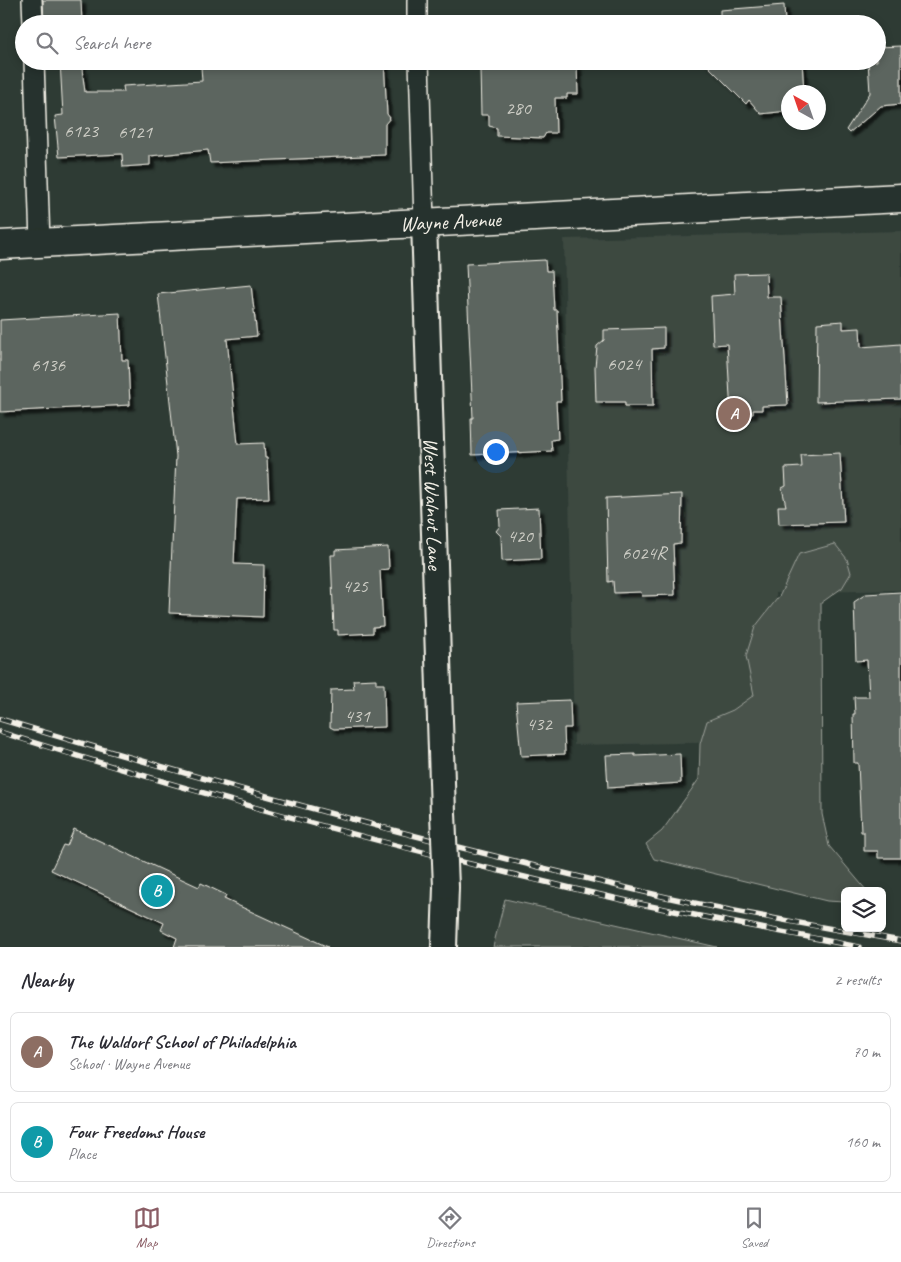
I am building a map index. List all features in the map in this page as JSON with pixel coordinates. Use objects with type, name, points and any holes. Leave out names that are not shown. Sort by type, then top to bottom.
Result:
[{"type":"main road","name":"Wayne Avenue","points":[[0,245],[901,198]]},
{"type":"street","points":[[32,0],[33,15]]},
{"type":"street","points":[[416,0],[417,15]]},
{"type":"street","points":[[34,70],[40,243]]},
{"type":"street","name":"West Walnut Lane","points":[[419,70],[446,887],[444,947]]},
{"type":"shaded area","points":[[901,231],[901,590],[776,593],[779,741],[574,745],[564,239]]},
{"type":"shaded area","points":[[835,544],[847,559],[851,573],[842,588],[821,603],[822,814],[829,846],[864,887],[841,887],[841,902],[827,901],[654,859],[646,844],[662,831],[699,779],[700,744],[707,721],[733,710],[754,695],[746,656],[755,627],[780,595],[799,554]]},
{"type":"shaded area","points":[[505,899],[717,947],[493,947]]},
{"type":"building","points":[[43,0],[81,0],[82,15],[44,15]]},
{"type":"building","points":[[784,5],[785,15],[720,15],[720,10]]},
{"type":"building","points":[[901,46],[901,104],[881,106],[849,133],[846,130],[870,93],[869,70],[886,70],[886,47]]},
{"type":"building","points":[[60,70],[82,70],[85,92],[124,92],[123,86],[202,81],[201,70],[385,70],[387,114],[390,118],[385,124],[385,155],[210,163],[208,150],[150,156],[150,165],[123,167],[122,154],[59,157],[55,116],[63,115]]},
{"type":"building","points":[[480,70],[577,70],[578,94],[567,94],[567,98],[555,98],[556,133],[546,133],[543,138],[497,136],[497,128],[489,126],[489,115],[481,115]]},
{"type":"building","points":[[712,70],[803,70],[804,85],[781,85],[781,112],[761,114],[749,100],[746,104]]},
{"type":"building","points":[[545,260],[546,271],[552,271],[554,310],[557,310],[561,401],[556,401],[558,439],[551,440],[552,451],[472,455],[471,418],[473,418],[466,264]]},
{"type":"building","points":[[766,273],[767,297],[781,297],[788,405],[762,406],[762,410],[753,410],[753,414],[731,415],[727,344],[713,345],[711,296],[735,294],[734,274]]},
{"type":"building","points":[[251,285],[257,336],[227,339],[238,444],[264,443],[265,458],[267,458],[269,498],[237,499],[234,564],[264,565],[263,617],[169,613],[176,456],[158,294]]},
{"type":"building","points":[[120,313],[122,360],[128,360],[130,405],[0,412],[0,320]]},
{"type":"building","points":[[843,321],[843,329],[860,328],[861,347],[901,344],[901,399],[816,402],[817,323]]},
{"type":"building","points":[[664,328],[664,348],[652,349],[653,406],[625,406],[625,402],[596,402],[595,367],[597,346],[604,340],[604,330]]},
{"type":"building","points":[[840,453],[844,522],[779,524],[778,506],[786,506],[782,488],[786,486],[785,468],[802,467],[801,455]]},
{"type":"building","points":[[682,494],[681,543],[673,544],[675,595],[642,596],[641,592],[614,593],[613,581],[608,582],[606,498]]},
{"type":"building","points":[[539,508],[541,559],[502,561],[501,536],[496,531],[500,526],[499,510]]},
{"type":"building","points":[[388,547],[389,569],[380,570],[383,626],[373,627],[373,633],[338,635],[338,630],[334,630],[331,555],[335,555],[335,550]]},
{"type":"building","points":[[901,592],[901,858],[878,858],[878,851],[864,851],[864,832],[861,832],[858,763],[854,763],[854,697],[869,697],[867,660],[856,661],[854,602],[866,594]]},
{"type":"building","points":[[376,679],[376,684],[384,684],[385,727],[334,729],[330,727],[331,690],[354,689],[353,680]]},
{"type":"building","points":[[570,700],[571,728],[564,728],[565,754],[521,756],[516,702]]},
{"type":"building","points":[[635,754],[635,756],[680,754],[681,783],[608,788],[606,755]]},
{"type":"building","points":[[74,829],[199,887],[201,883],[226,895],[224,899],[328,947],[174,947],[177,938],[161,930],[164,923],[51,870],[63,845],[67,846]]},
{"type":"railway","points":[[0,719],[244,790],[489,855],[684,901],[901,941]]},
{"type":"railway","points":[[0,732],[158,780],[396,845],[636,903],[859,947]]},
{"type":"place","name":"The Waldorf School of Philadelphia","points":[[734,414]]},
{"type":"place","name":"Four Freedoms House","points":[[157,891]]}]
